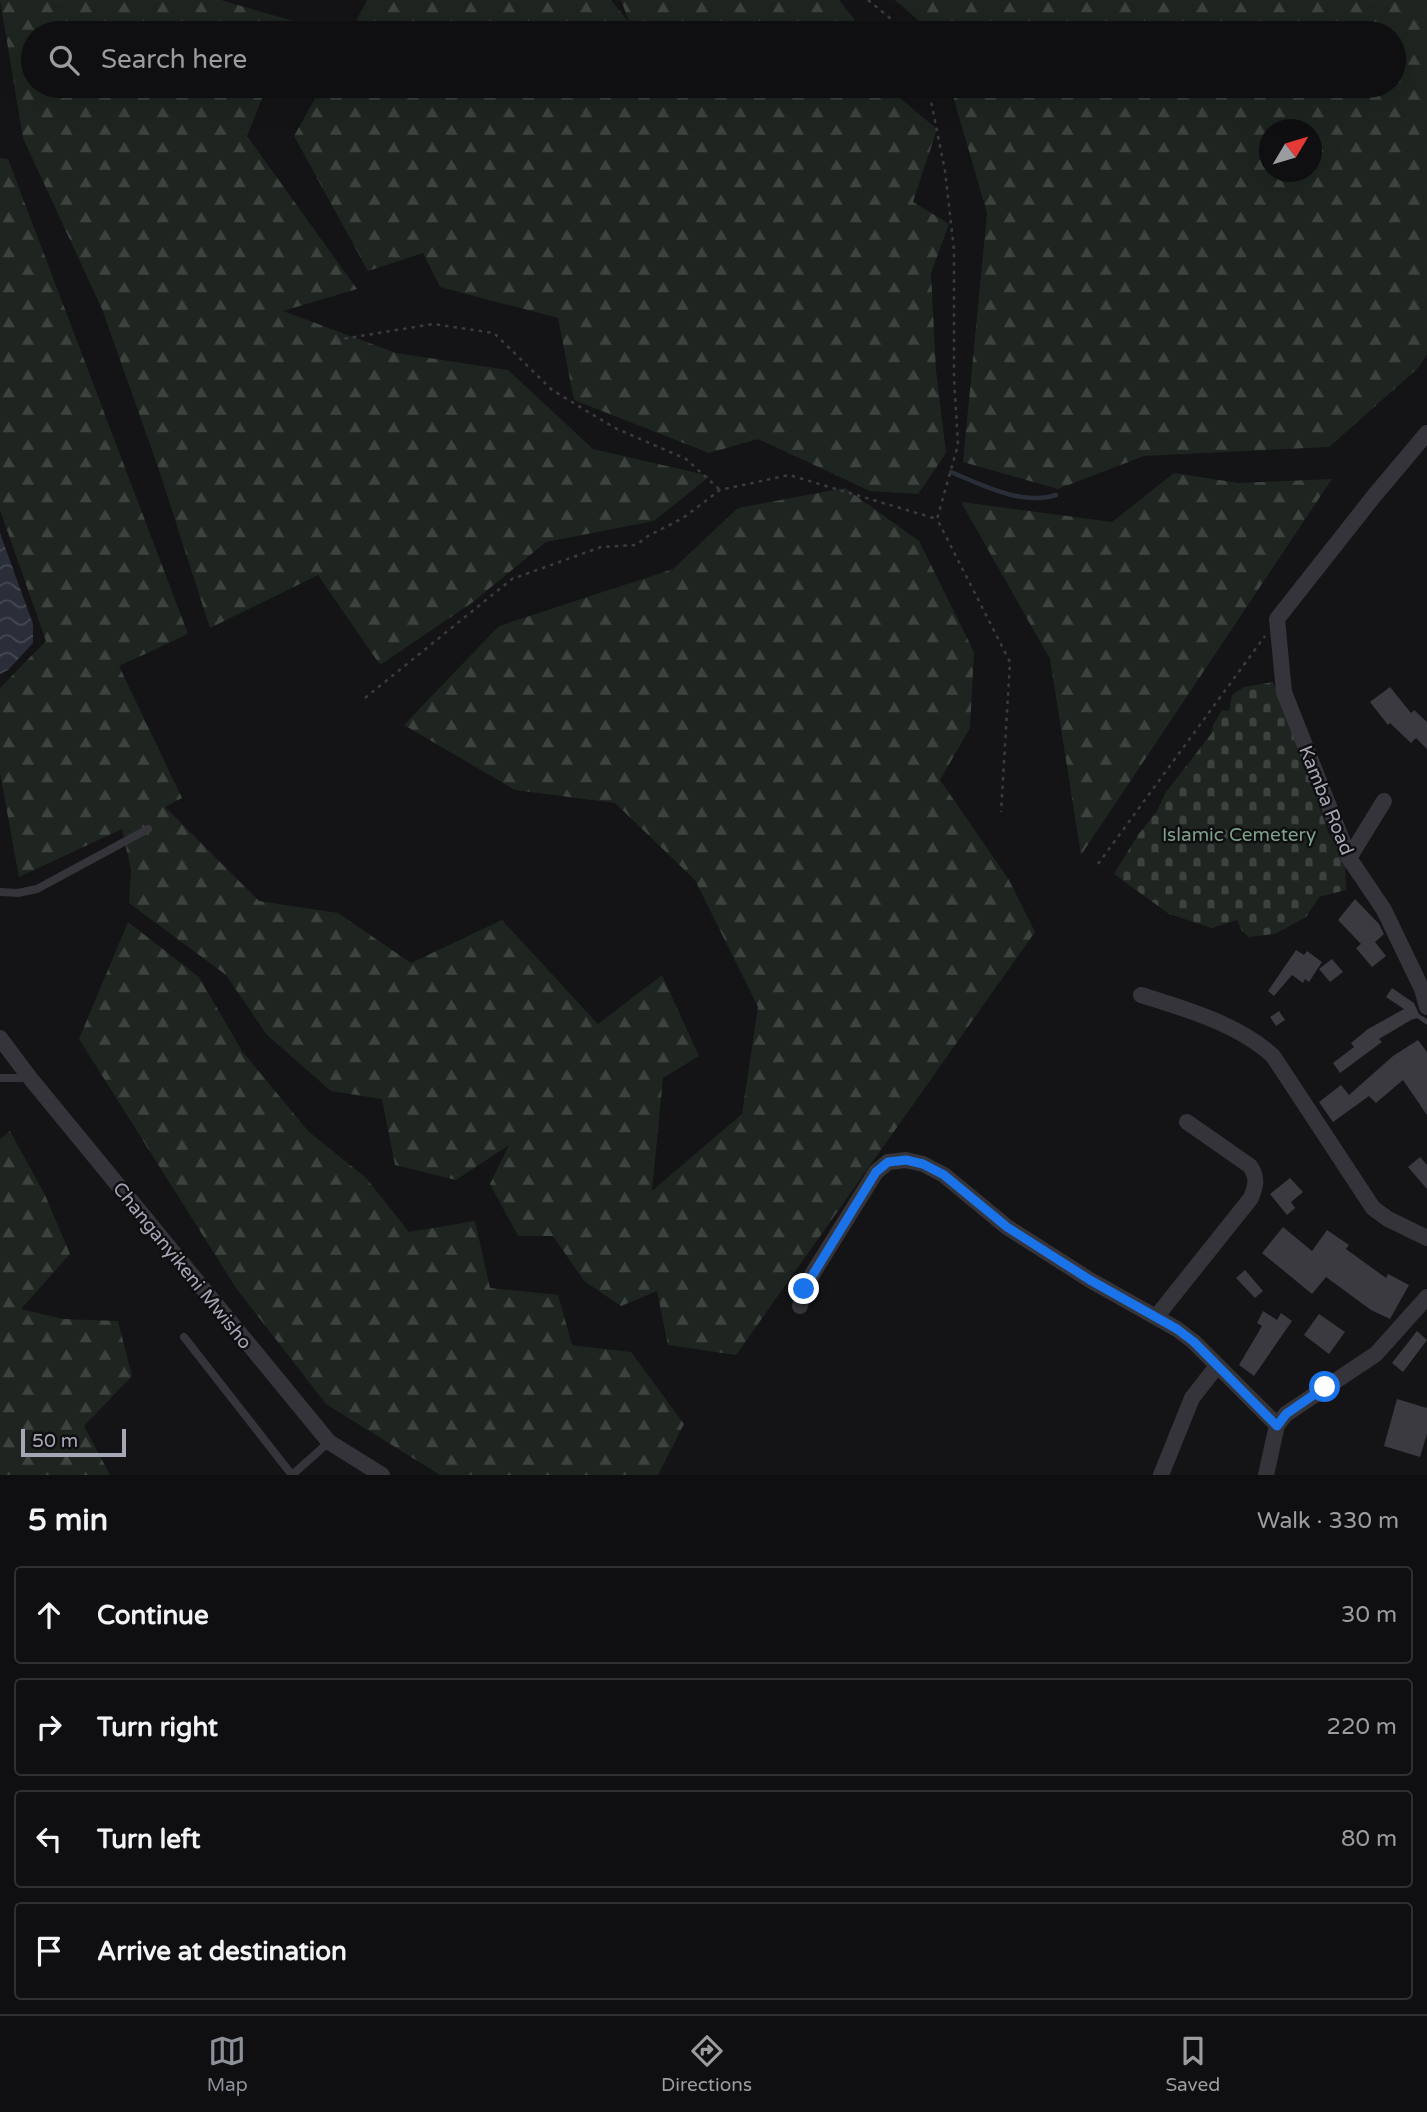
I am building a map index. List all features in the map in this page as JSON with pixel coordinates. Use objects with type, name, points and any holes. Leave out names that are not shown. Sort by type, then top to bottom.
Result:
[{"type":"street","points":[[1277,619],[1427,433]]},
{"type":"street","name":"Kamba Road","points":[[1277,619],[1284,692],[1349,858],[1384,910],[1422,989],[1427,1007]]},
{"type":"street","points":[[1349,858],[1384,801]]},
{"type":"street","points":[[1141,995],[1197,1013],[1259,1043],[1273,1056],[1373,1208],[1388,1219],[1427,1238]]},
{"type":"street","name":"Changanyikeni Mwisho","points":[[0,1038],[329,1442],[382,1475]]},
{"type":"street","points":[[1156,1317],[1251,1198],[1257,1183],[1250,1166],[1186,1122]]},
{"type":"street","points":[[800,1306],[804,1289],[813,1273],[876,1172],[888,1162],[906,1160],[923,1164],[944,1175],[1007,1227],[1194,1342],[1277,1426]]},
{"type":"street","points":[[1266,1475],[1277,1426],[1286,1414],[1376,1354],[1427,1297]]},
{"type":"street","points":[[1161,1475],[1192,1398],[1217,1366]]},
{"type":"lane","points":[[0,892],[18,893],[37,889],[148,830]]},
{"type":"lane","points":[[0,1079],[30,1078]]},
{"type":"lane","points":[[184,1337],[292,1475],[329,1442]]},
{"type":"path","points":[[868,0],[893,21]]},
{"type":"path","points":[[930,98],[944,171],[954,250],[954,378],[958,445],[937,519],[1010,662],[1001,812]]},
{"type":"path","points":[[336,341],[433,324],[494,333],[552,390],[615,428],[686,459],[720,490]]},
{"type":"path","points":[[365,698],[512,579],[601,547],[636,545],[683,519],[720,490],[789,474],[937,519]]},
{"type":"path","points":[[1098,864],[1277,619]]},
{"type":"green space","points":[[0,0],[221,0],[293,21],[21,21],[21,98],[262,98],[247,136],[357,289],[283,311],[396,353],[508,370],[593,449],[710,476],[654,521],[546,542],[473,602],[380,665],[318,575],[210,628],[158,467],[102,309],[23,138]]},
{"type":"green space","points":[[367,0],[611,0],[628,21],[356,21]]},
{"type":"green space","points":[[621,0],[839,0],[856,21],[629,21]]},
{"type":"green space","points":[[895,0],[1427,0],[1427,354],[1418,368],[1329,447],[1144,456],[1058,489],[963,462],[987,213],[953,98],[1406,98],[1406,21],[919,21]]},
{"type":"green space","points":[[315,98],[900,98],[937,129],[913,202],[949,224],[931,273],[936,370],[946,453],[918,494],[870,491],[758,439],[709,453],[574,400],[558,318],[440,287],[423,253],[368,271],[294,136]]},
{"type":"green space","points":[[0,158],[8,159],[188,634],[119,666],[182,798],[165,807],[259,901],[338,913],[411,963],[502,920],[598,1024],[662,975],[699,1056],[663,1078],[652,1191],[742,1114],[758,1007],[695,880],[615,803],[515,790],[404,725],[499,626],[673,569],[738,508],[845,488],[919,541],[974,652],[970,728],[940,780],[1009,880],[1035,932],[736,1355],[668,1345],[657,1291],[621,1306],[584,1281],[553,1236],[518,1236],[490,1184],[509,1145],[456,1180],[395,1165],[382,1099],[331,1091],[267,1035],[226,975],[129,903],[131,870],[122,829],[19,877],[0,773],[0,688],[46,641],[0,510]]},
{"type":"green space","points":[[1174,473],[1239,483],[1332,479],[1081,855],[1050,659],[961,502],[1112,522]]},
{"type":"green space","name":"Islamic Cemetery","points":[[1273,682],[1292,727],[1329,834],[1345,856],[1346,890],[1319,897],[1306,917],[1275,934],[1249,937],[1242,931],[1237,920],[1212,928],[1169,914],[1114,874],[1138,835],[1157,811],[1166,792],[1212,733],[1213,725],[1222,710],[1229,711],[1232,695],[1244,687]]},
{"type":"green space","points":[[128,922],[199,977],[242,1051],[308,1131],[366,1178],[409,1232],[475,1221],[490,1288],[558,1295],[572,1345],[631,1352],[684,1424],[658,1475],[440,1475],[326,1404],[236,1288],[79,1039]]},
{"type":"green space","points":[[10,1131],[45,1195],[70,1254],[21,1309],[63,1319],[118,1321],[132,1376],[84,1426],[110,1475],[0,1475],[0,1139]]},
{"type":"water","points":[[0,533],[33,624],[33,643],[8,670],[0,674]]},
{"type":"building","points":[[1390,687],[1411,713],[1414,710],[1427,722],[1427,749],[1416,738],[1411,743],[1390,723],[1388,725],[1370,702]]},
{"type":"building","points":[[1355,899],[1379,924],[1384,934],[1375,942],[1386,956],[1372,967],[1356,948],[1361,944],[1338,920]]},
{"type":"building","points":[[1296,950],[1304,955],[1307,951],[1322,962],[1309,982],[1305,979],[1303,983],[1292,975],[1274,996],[1268,991]]},
{"type":"building","points":[[1332,959],[1343,972],[1330,982],[1319,969]]},
{"type":"building","points":[[1392,988],[1414,1003],[1419,1014],[1427,1019],[1427,1025],[1417,1018],[1411,1020],[1379,1039],[1382,1042],[1340,1073],[1333,1063],[1354,1047],[1351,1043],[1368,1029],[1404,1009],[1386,997]]},
{"type":"building","points":[[1279,1011],[1285,1020],[1276,1026],[1270,1017]]},
{"type":"building","points":[[1418,1040],[1427,1052],[1427,1115],[1403,1080],[1376,1103],[1369,1096],[1333,1122],[1319,1102],[1341,1085],[1349,1095],[1393,1056]]},
{"type":"building","points":[[1420,1157],[1427,1165],[1427,1189],[1408,1167]]},
{"type":"building","points":[[1290,1178],[1303,1192],[1291,1202],[1295,1208],[1287,1215],[1270,1194]]},
{"type":"building","points":[[1283,1227],[1312,1251],[1327,1230],[1349,1245],[1346,1249],[1386,1278],[1388,1274],[1409,1285],[1390,1319],[1371,1310],[1326,1277],[1312,1294],[1262,1253]]},
{"type":"building","points":[[1245,1270],[1263,1291],[1255,1298],[1236,1278]]},
{"type":"building","points":[[1263,1311],[1277,1320],[1281,1313],[1292,1321],[1254,1376],[1239,1365],[1262,1326],[1257,1323]]},
{"type":"building","points":[[1319,1314],[1345,1332],[1329,1354],[1304,1335]]},
{"type":"building","points":[[1417,1331],[1427,1340],[1403,1372],[1392,1363]]},
{"type":"building","points":[[1397,1399],[1427,1408],[1427,1434],[1420,1457],[1384,1446]]},
{"type":"waterway","points":[[951,472],[1016,496],[1043,498],[1056,495]]},
{"type":"route","points":[[804,1289],[876,1172],[888,1162],[906,1160],[923,1164],[944,1175],[1007,1227],[1090,1280],[1177,1329],[1194,1342],[1277,1426],[1286,1414],[1325,1387]]}]
